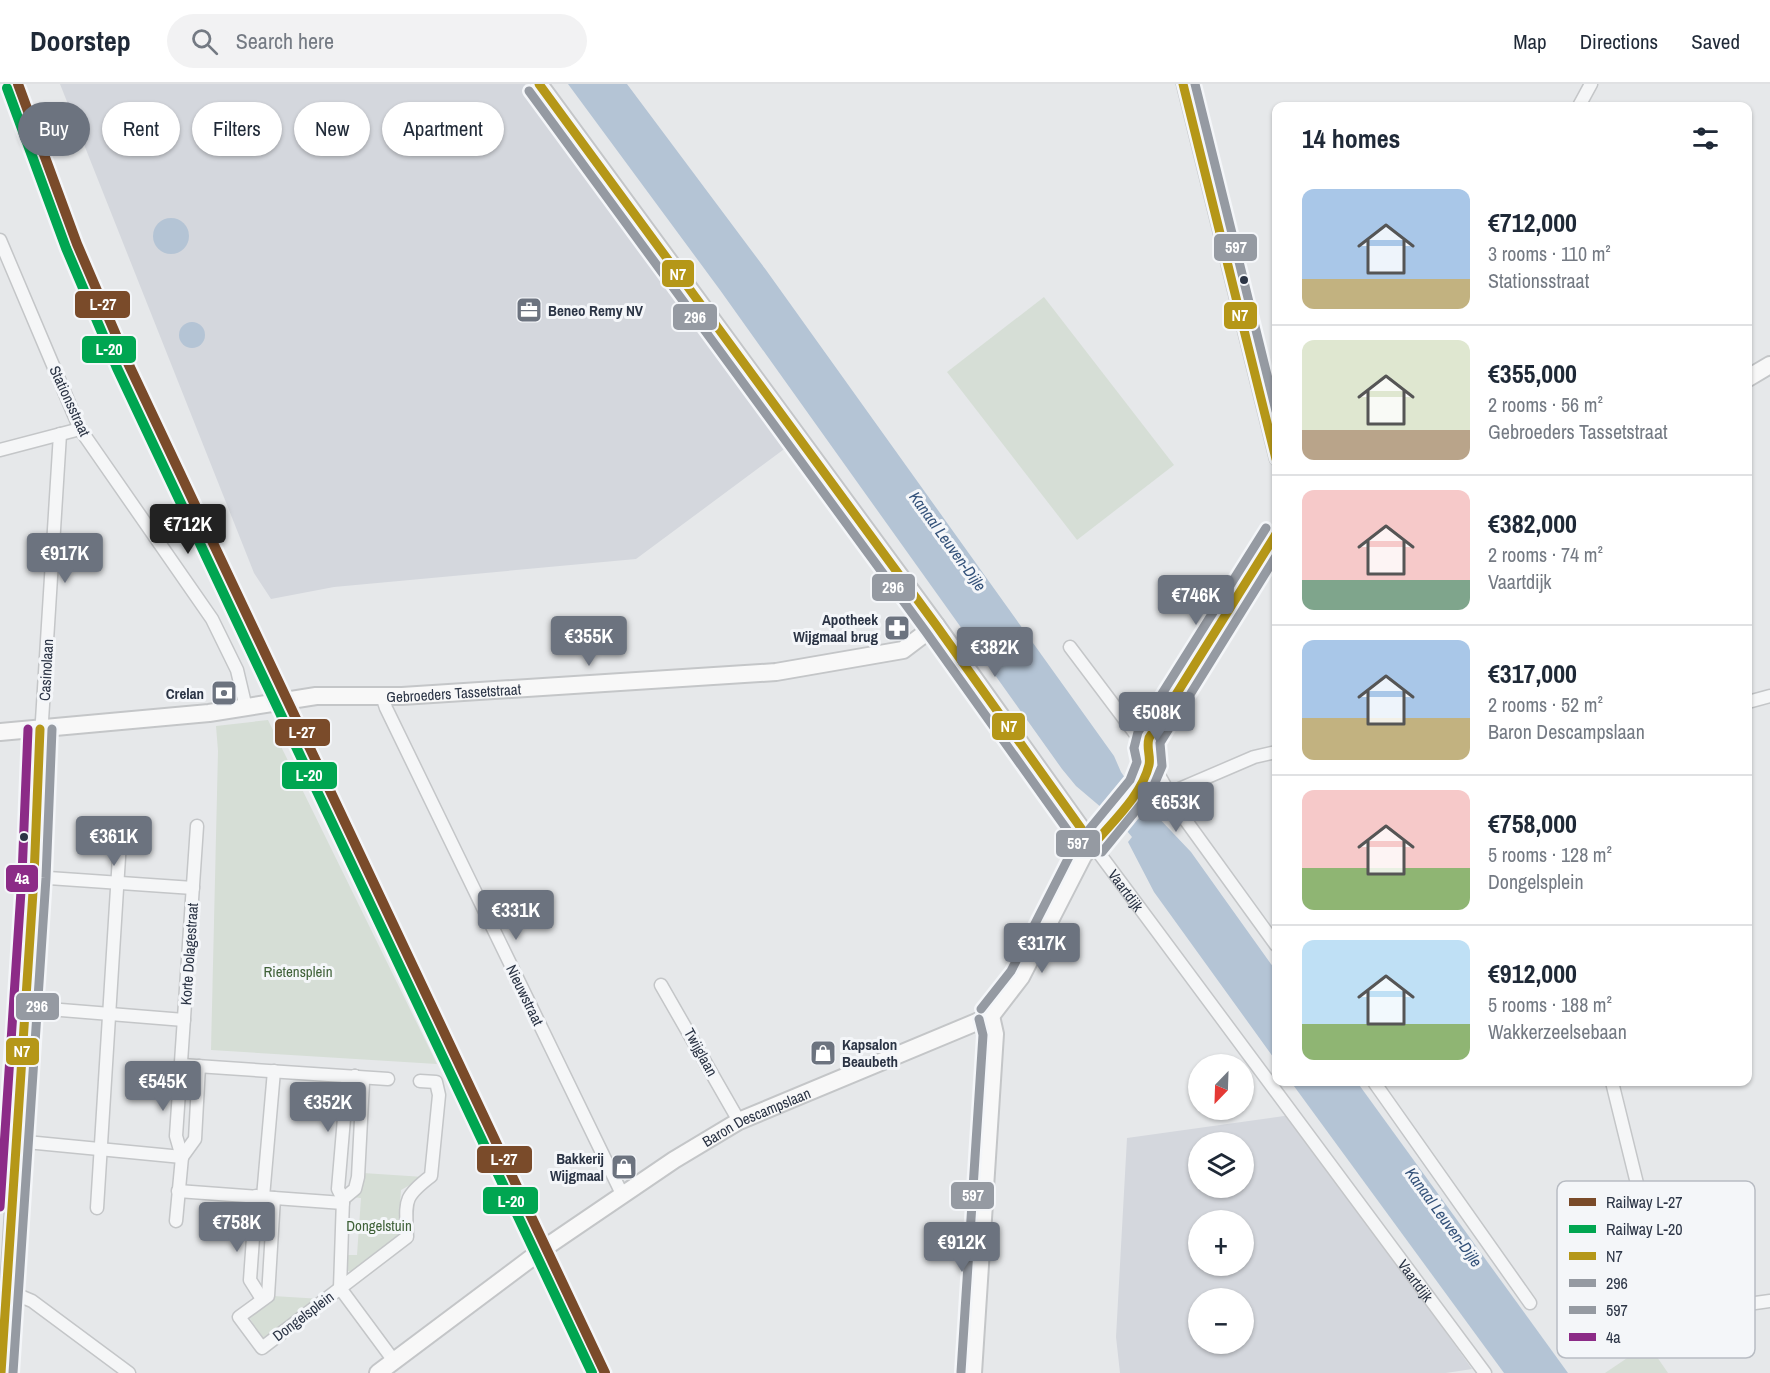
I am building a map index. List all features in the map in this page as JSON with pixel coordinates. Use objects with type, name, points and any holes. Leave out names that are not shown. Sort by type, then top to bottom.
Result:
[{"type":"street","name":"Vaartdijk","points":[[538,84],[936,625],[1093,845],[1485,1373]]},
{"type":"street","points":[[1183,84],[1272,443]]},
{"type":"street","points":[[1581,102],[1590,84]]},
{"type":"street","name":"Stationsstraat","points":[[0,240],[80,429],[213,619],[237,670],[246,708]]},
{"type":"street","points":[[1752,376],[1770,365]]},
{"type":"street","points":[[0,450],[80,429]]},
{"type":"street","name":"Casinolaan","points":[[1,1373],[3,1288],[16,1141],[60,434]]},
{"type":"street","points":[[973,1373],[995,1034],[991,1016],[1021,977],[1083,856],[1140,786],[1150,763],[1146,748],[1161,716],[1272,540]]},
{"type":"street","name":"Gebroeders Tassetstraat","points":[[0,732],[246,708],[316,696],[382,696],[776,672],[903,650],[936,625]]},
{"type":"street","points":[[1071,647],[1137,736],[1150,763],[1197,838],[1272,940]]},
{"type":"street","name":"Nieuwstraat","points":[[382,696],[623,1196]]},
{"type":"street","points":[[1752,701],[1770,696]]},
{"type":"street","points":[[1170,793],[1254,757],[1272,753]]},
{"type":"street","points":[[97,1208],[120,825]]},
{"type":"street","name":"Korte Dolagestraat","points":[[176,1221],[182,1157],[176,1136],[197,826]]},
{"type":"street","name":"Korte Dolagestraat","points":[[33,877],[193,888]]},
{"type":"street","name":"Twijglaan","points":[[661,985],[739,1120]]},
{"type":"street","name":"Korte Dolagestraat","points":[[24,1006],[184,1020]]},
{"type":"street","name":"Baron Descampslaan","points":[[378,1373],[546,1247],[674,1160],[739,1120],[991,1016]]},
{"type":"street","points":[[182,1065],[388,1079]]},
{"type":"street","name":"Korte Dolagestraat","points":[[182,1157],[195,1139],[199,1066]]},
{"type":"street","points":[[264,1197],[268,1296],[262,1299],[250,1280],[264,1197],[274,1071]]},
{"type":"street","points":[[355,1076],[347,1083],[338,1189],[343,1201],[340,1288],[394,1361]]},
{"type":"street","points":[[178,1191],[343,1201],[355,1189],[358,1177],[363,1082],[355,1076]]},
{"type":"street","points":[[340,1288],[407,1237],[408,1199],[411,1191],[431,1176],[439,1095],[436,1082],[420,1081]]},
{"type":"street","points":[[1377,1086],[1530,1303]]},
{"type":"street","points":[[1613,1086],[1636,1181]]},
{"type":"street","points":[[16,1141],[182,1157]]},
{"type":"street","points":[[3,1288],[32,1301],[129,1373]]},
{"type":"street","name":"Dongelsplein","points":[[262,1299],[239,1317],[262,1348],[340,1288]]},
{"type":"street","points":[[1755,1303],[1770,1301]]},
{"type":"shaded area","points":[[60,84],[525,84],[787,447],[636,559],[334,587],[271,599],[254,573],[89,156],[90,102],[67,102]]},
{"type":"shaded area","points":[[1291,1115],[1472,1369],[1446,1373],[1120,1373],[1116,1337],[1127,1138]]},
{"type":"green space","points":[[1044,297],[1174,465],[1077,540],[947,372]]},
{"type":"green space","name":"Rietensplein","points":[[268,720],[437,1064],[211,1050],[218,751],[216,726]]},
{"type":"green space","name":"Dongelstuin","points":[[363,1173],[424,1177],[401,1190],[398,1238],[351,1272],[346,1270],[347,1255],[357,1255],[361,1198],[350,1197],[362,1187]]},
{"type":"green space","points":[[273,1296],[322,1299],[264,1341],[249,1317],[271,1302]]},
{"type":"green space","points":[[1627,1358],[1658,1358],[1668,1373],[1605,1373]]},
{"type":"water","name":"Kanaal Leuven-Dijle","points":[[568,84],[627,84],[766,270],[1114,756],[1121,772],[1136,794],[1191,852],[1272,965],[1272,1055],[1154,892],[1128,842],[1132,837],[1122,825],[1076,786],[1062,769],[720,290]]},
{"type":"water","points":[[171,218],[183,224],[189,236],[183,248],[171,254],[159,248],[153,236],[159,224]]},
{"type":"water","points":[[192,322],[201,326],[205,335],[201,344],[192,348],[183,344],[179,335],[183,326]]},
{"type":"water","name":"Kanaal Leuven-Dijle","points":[[1294,1086],[1360,1086],[1568,1373],[1504,1373]]},
{"type":"pier","points":[[1129,779],[1144,798],[1122,829],[1103,814]]},
{"type":"rail line","name":"L-27","points":[[18,84],[77,244],[128,363],[605,1373]]},
{"type":"rail line","name":"L-20","points":[[7,88],[66,248],[117,368],[592,1373]]},
{"type":"transit line","name":"N7","points":[[539,84],[936,625],[1093,845]]},
{"type":"transit line","name":"N7","points":[[1183,84],[1272,443]]},
{"type":"transit line","name":"597","points":[[1195,84],[1272,395]]},
{"type":"transit line","name":"296","points":[[529,91],[926,632],[1083,852]]},
{"type":"transit line","name":"597","points":[[981,1009],[1011,971],[1073,849],[1130,780],[1137,762],[1134,748],[1138,732],[1266,528]]},
{"type":"transit line","name":"N7","points":[[1093,845],[1126,808],[1140,787],[1149,765],[1149,738],[1272,540]]},
{"type":"transit line","name":"296","points":[[1102,852],[1151,792],[1162,766],[1160,743],[1272,562]]},
{"type":"transit line","name":"4a","points":[[0,1207],[22,876],[28,729]]},
{"type":"transit line","name":"N7","points":[[1,1373],[34,877],[40,729]]},
{"type":"transit line","name":"296","points":[[13,1373],[46,878],[52,729]]},
{"type":"transit line","name":"597","points":[[961,1372],[983,1035],[979,1019]]},
{"type":"place","name":"Beneo Remy NV","points":[[529,310]]},
{"type":"place","name":"Apotheek Wijgmaal brug","points":[[897,628]]},
{"type":"place","name":"Crelan","points":[[224,693]]},
{"type":"place","name":"Kapsalon Beaubeth","points":[[823,1053]]},
{"type":"place","name":"Bakkerij Wijgmaal","points":[[624,1167]]}]
